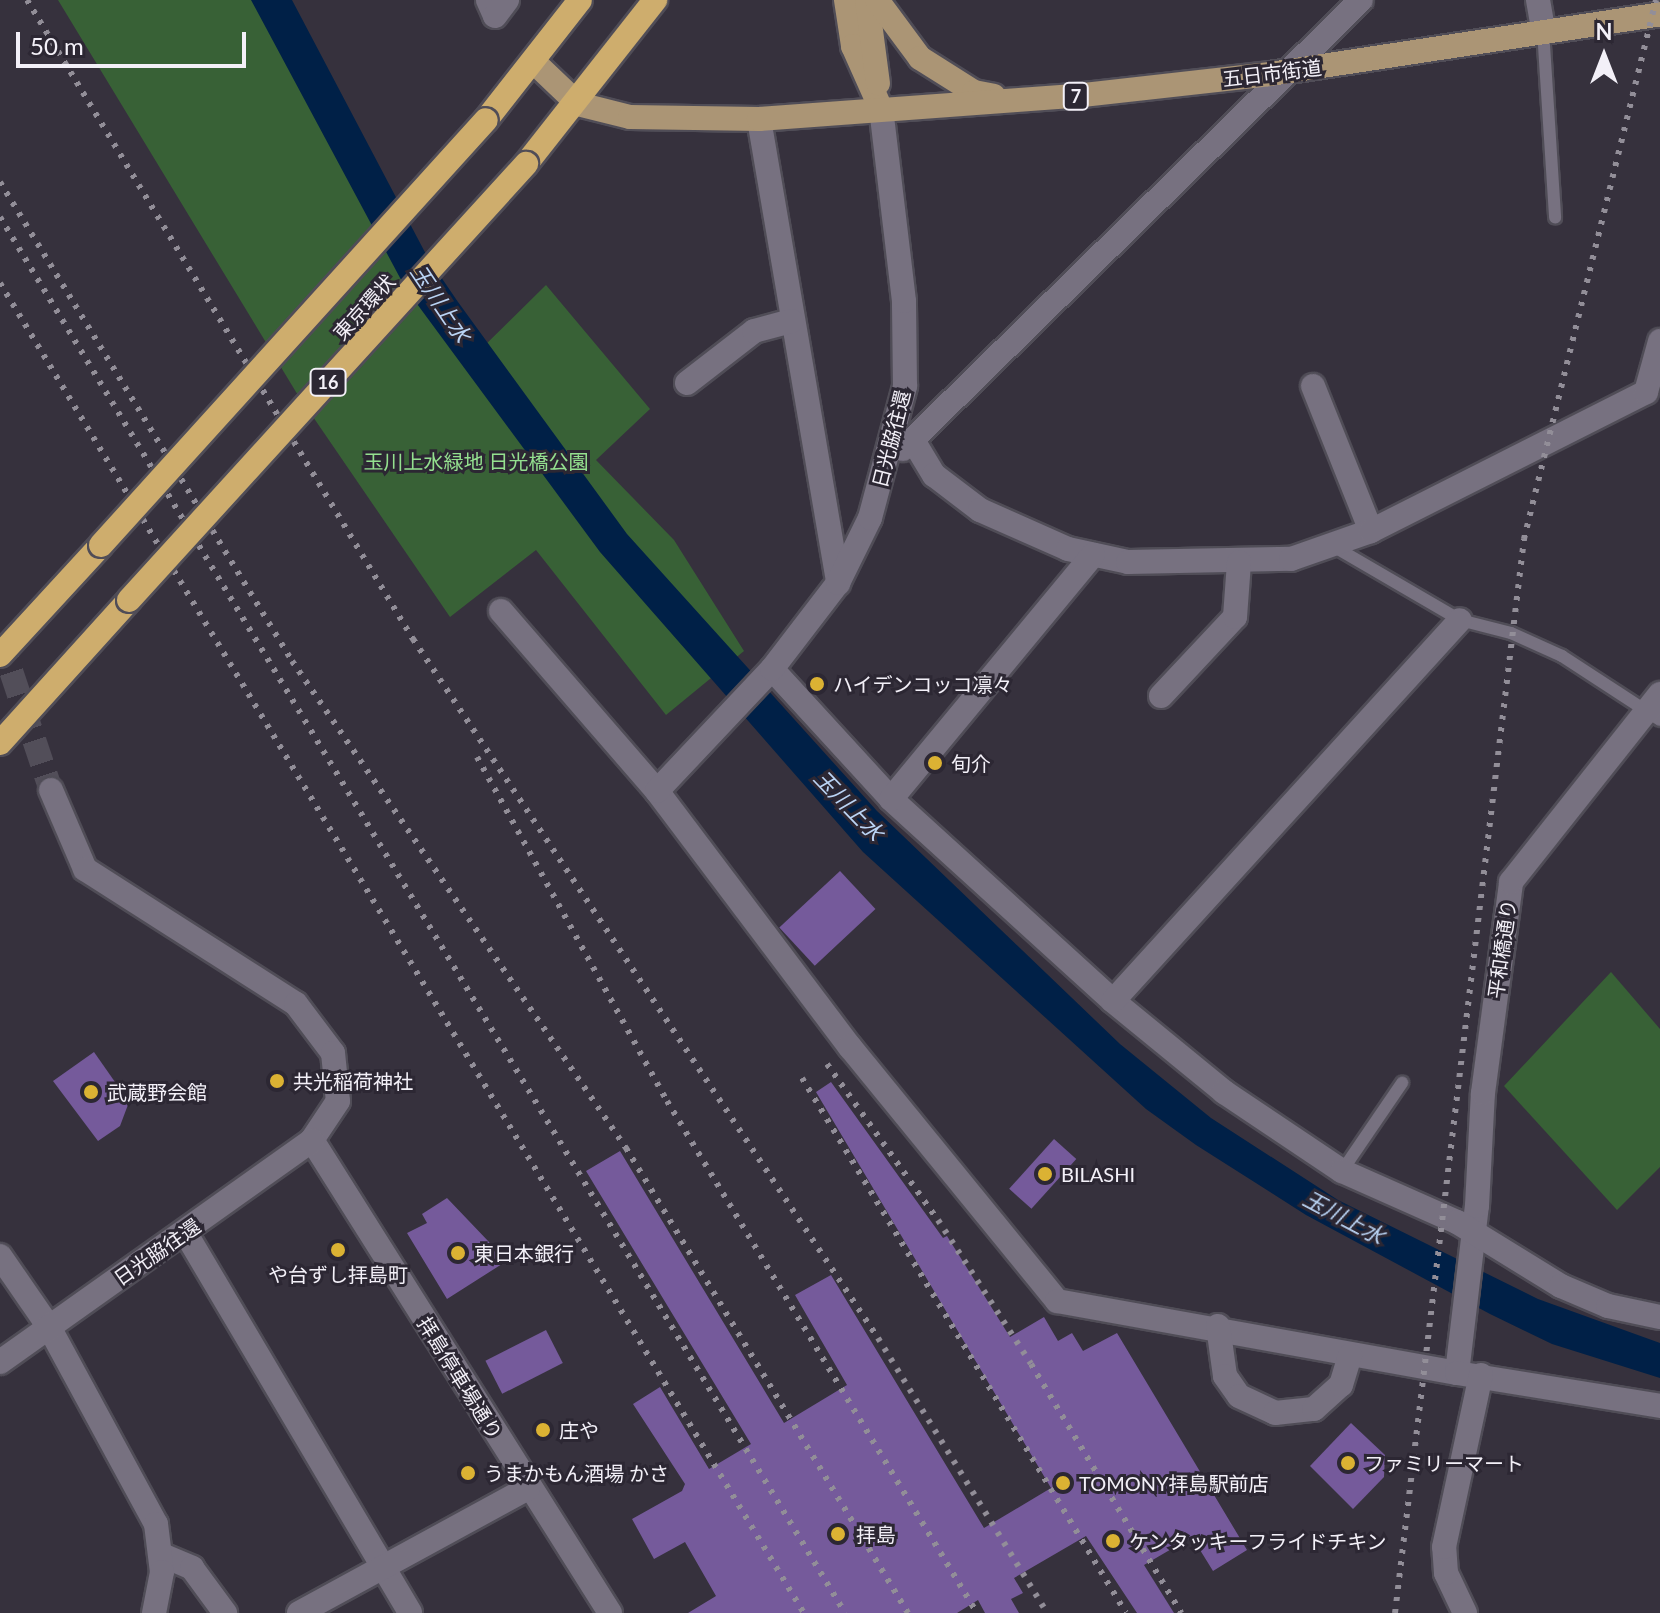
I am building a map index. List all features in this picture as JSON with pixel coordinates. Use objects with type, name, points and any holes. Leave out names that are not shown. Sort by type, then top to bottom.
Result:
[{"type":"highway","name":"東京環状","points":[[0,655],[486,120],[535,63],[580,0]]},
{"type":"highway","name":"東京環状","points":[[0,743],[526,164],[578,104],[655,0]]},
{"type":"main road","points":[[846,0],[853,46],[881,109]]},
{"type":"main road","points":[[867,0],[881,109]]},
{"type":"main road","points":[[877,0],[920,58],[974,92],[1013,100]]},
{"type":"main road","name":"五日市街道","points":[[535,63],[578,104],[630,117],[759,119],[1013,100],[1290,72],[1543,29],[1660,14]]},
{"type":"street","points":[[488,0],[495,16],[507,0]]},
{"type":"street","points":[[889,457],[914,442],[1361,0]]},
{"type":"street","points":[[1538,0],[1543,29]]},
{"type":"street","name":"日光脇往還","points":[[657,791],[764,677],[838,583],[870,518],[889,457],[905,386],[904,301],[881,109]]},
{"type":"street","points":[[759,119],[838,583]]},
{"type":"street","points":[[687,383],[754,331],[792,321]]},
{"type":"street","points":[[914,442],[934,475],[980,510],[1093,555],[1128,562],[1291,559],[1371,531],[1653,402],[1659,348]]},
{"type":"street","points":[[1313,386],[1371,531]]},
{"type":"street","points":[[891,799],[1093,555]]},
{"type":"street","points":[[1161,696],[1235,617],[1239,562]]},
{"type":"street","points":[[501,611],[657,791],[850,1047],[1057,1301],[1218,1326],[1350,1355],[1660,1406]]},
{"type":"street","points":[[1113,1001],[1460,620]]},
{"type":"street","points":[[764,677],[891,799],[1113,1001],[1224,1092],[1342,1171],[1472,1244],[1608,1306],[1660,1317]]},
{"type":"street","name":"平和橋通り","points":[[1465,1613],[1446,1573],[1444,1547],[1469,1374],[1461,1331],[1472,1244],[1483,1093],[1511,882],[1655,708]]},
{"type":"street","points":[[51,790],[85,869],[296,1004],[333,1053],[338,1101],[312,1140]]},
{"type":"street","name":"日光脇往還","points":[[0,1362],[312,1140]]},
{"type":"street","name":"拝島停車場通り","points":[[312,1140],[528,1488],[610,1613]]},
{"type":"street","points":[[185,1232],[410,1613]]},
{"type":"street","points":[[0,1256],[49,1327],[148,1504],[162,1555],[154,1613]]},
{"type":"street","points":[[1218,1326],[1225,1376],[1239,1396],[1275,1413],[1314,1409],[1341,1385],[1350,1355]]},
{"type":"street","points":[[299,1613],[528,1488]]},
{"type":"street","points":[[162,1555],[192,1568],[225,1613]]},
{"type":"lane","points":[[1543,29],[1555,218]]},
{"type":"lane","points":[[1331,545],[1460,620],[1511,633],[1562,656],[1655,708]]},
{"type":"lane","points":[[1342,1171],[1402,1083]]},
{"type":"green space","name":"玉川上水緑地 日光橋公園","points":[[58,0],[261,0],[479,351],[546,285],[650,409],[596,460],[674,540],[744,651],[666,715],[536,550],[450,617],[296,392]]},
{"type":"green space","points":[[1611,972],[1660,1029],[1660,1167],[1617,1210],[1504,1086]]},
{"type":"water","name":"玉川上水","points":[[251,0],[292,0],[428,258],[458,302],[627,534],[877,811],[1120,1044],[1211,1118],[1338,1200],[1538,1299],[1660,1343],[1660,1378],[1552,1344],[1490,1314],[1306,1215],[1196,1145],[1146,1109],[863,852],[600,552],[406,289]]},
{"type":"building","points":[[840,871],[875,909],[815,966],[779,928]]},
{"type":"building","name":"武蔵野会館","points":[[94,1052],[129,1102],[120,1126],[98,1141],[53,1081]]},
{"type":"building","points":[[831,1082],[943,1238],[947,1236],[1010,1337],[1044,1317],[1058,1341],[1072,1333],[1083,1351],[1117,1333],[1247,1550],[1213,1571],[1192,1537],[1144,1565],[1174,1613],[1137,1613],[1086,1536],[1014,1578],[1023,1593],[1011,1599],[1019,1613],[985,1613],[978,1600],[957,1613],[688,1613],[716,1596],[685,1542],[654,1559],[632,1519],[682,1491],[685,1484],[633,1404],[660,1387],[709,1469],[751,1444],[586,1171],[620,1151],[784,1423],[847,1385],[795,1295],[831,1275],[984,1528],[1051,1488],[816,1092]]},
{"type":"building","points":[[1054,1139],[1076,1159],[1031,1209],[1009,1189]]},
{"type":"building","points":[[447,1198],[489,1242],[502,1264],[447,1299],[407,1233],[427,1223],[422,1214]]},
{"type":"building","points":[[546,1330],[563,1363],[502,1394],[485,1361]]},
{"type":"building","points":[[1351,1423],[1385,1455],[1384,1477],[1353,1509],[1310,1466]]},
{"type":"tunnel","points":[[0,638],[51,790]]},
{"type":"railway","points":[[27,0],[413,639],[878,1338],[1047,1613]]},
{"type":"railway","points":[[1395,1613],[1524,539],[1656,0]]},
{"type":"railway","points":[[0,182],[292,661],[626,1148],[908,1613]]},
{"type":"railway","points":[[0,217],[845,1613]]},
{"type":"railway","points":[[0,283],[804,1613]]},
{"type":"railway","points":[[477,757],[667,1101],[977,1613]]},
{"type":"railway","points":[[827,1064],[938,1220],[1031,1364],[1181,1613]]},
{"type":"railway","points":[[802,1078],[1126,1613]]},
{"type":"place","name":"ハイデンコッコ凛々","points":[[817,684]]},
{"type":"place","name":"旬介","points":[[935,763]]},
{"type":"place","name":"共光稲荷神社","points":[[277,1081]]},
{"type":"place","name":"武蔵野会館","points":[[91,1092]]},
{"type":"place","name":"BILASHI","points":[[1045,1174]]},
{"type":"place","name":"や台ずし拝島町","points":[[338,1250]]},
{"type":"place","name":"東日本銀行","points":[[458,1253]]},
{"type":"place","name":"庄や","points":[[543,1430]]},
{"type":"place","name":"ファミリーマート","points":[[1348,1463]]},
{"type":"place","name":"うまかもん酒場 かさ","points":[[468,1473]]},
{"type":"place","name":"TOMONY拝島駅前店","points":[[1063,1483]]},
{"type":"place","name":"拝島","points":[[838,1534]]},
{"type":"place","name":"ケンタッキーフライドチキン","points":[[1113,1541]]}]
